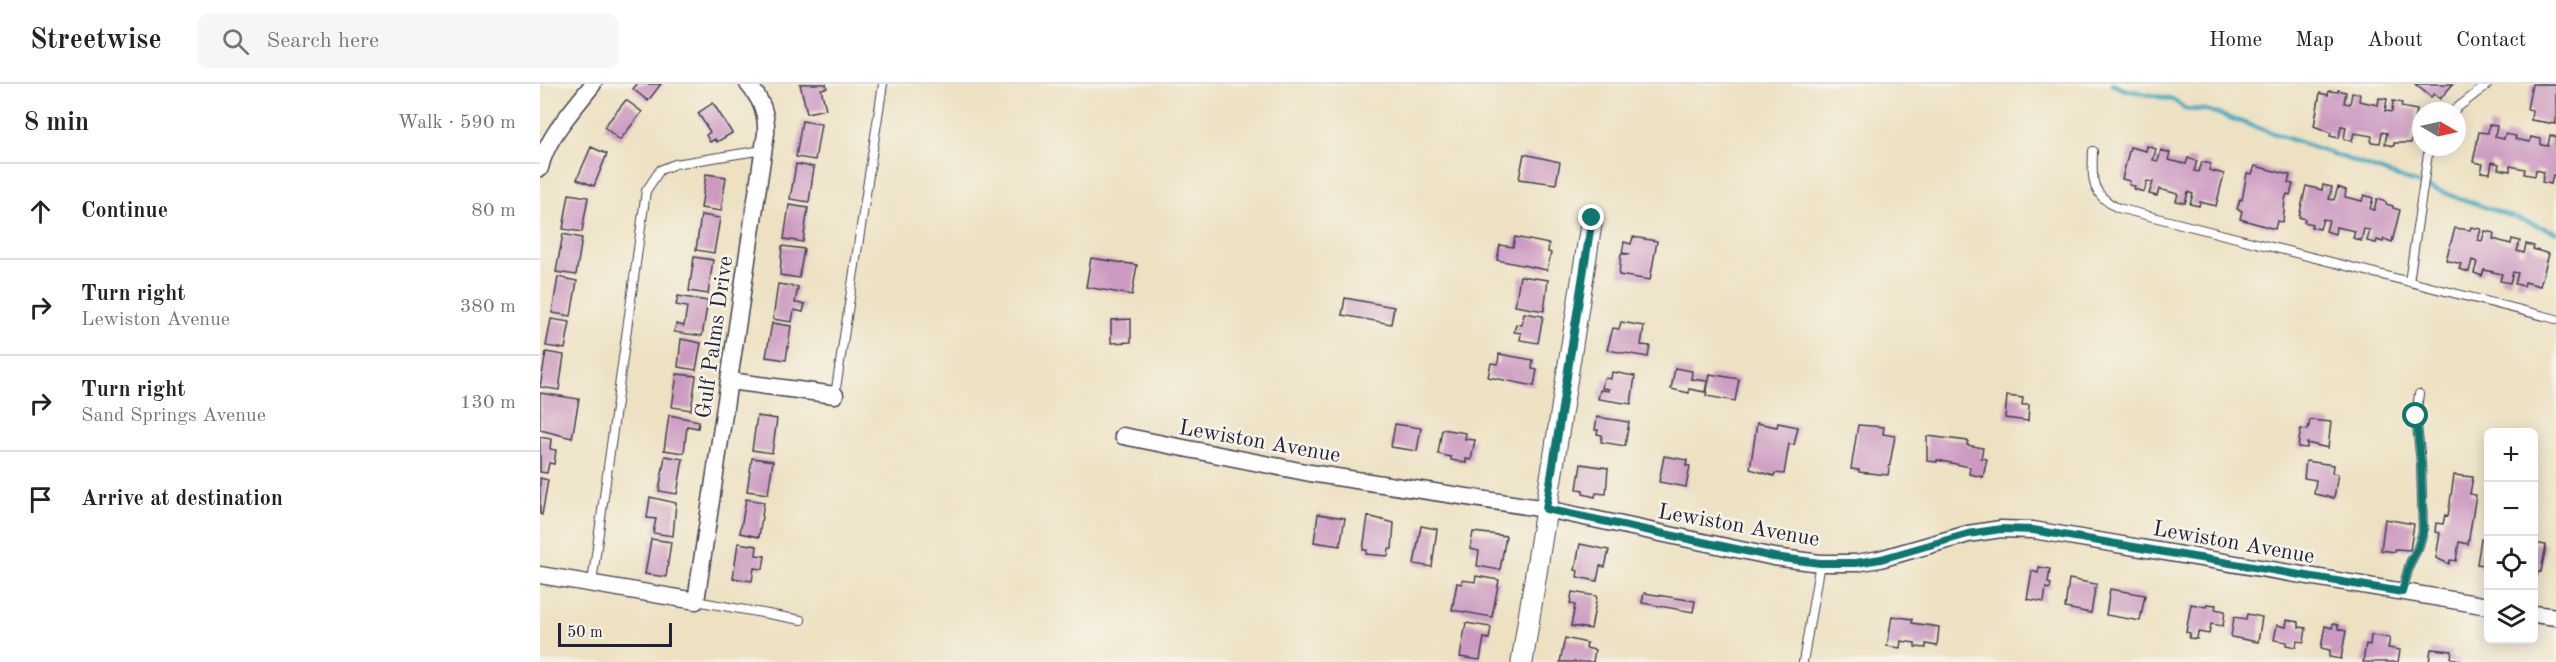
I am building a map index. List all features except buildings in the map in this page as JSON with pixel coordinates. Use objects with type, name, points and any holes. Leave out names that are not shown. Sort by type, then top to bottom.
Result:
[{"type":"street","points":[[540,168],[543,156],[558,130],[593,84]]},
{"type":"street","name":"Gulf Palms Drive","points":[[696,601],[763,150],[766,120],[758,95],[748,84]]},
{"type":"street","points":[[1522,662],[1592,218]]},
{"type":"street","points":[[730,381],[835,395]]},
{"type":"street","name":"Lewiston Avenue","points":[[1123,436],[1310,473],[1546,509],[1774,557],[1820,563],[1856,563],[1881,559],[1968,534],[2001,529],[2033,530],[2484,605]]},
{"type":"street","points":[[540,575],[696,601]]},
{"type":"street","points":[[2538,615],[2556,617]]},
{"type":"lane","points":[[835,395],[883,84]]},
{"type":"lane","points":[[2465,102],[2488,84]]},
{"type":"lane","points":[[592,583],[646,190],[652,178],[660,170],[675,164],[763,150]]},
{"type":"lane","points":[[2093,151],[2092,176],[2097,192],[2104,201],[2118,208],[2556,320]]},
{"type":"lane","points":[[2409,282],[2427,156]]},
{"type":"lane","points":[[2402,592],[2410,563],[2423,532],[2421,463],[2416,416],[2419,394]]},
{"type":"lane","points":[[1803,662],[1820,563]]},
{"type":"lane","points":[[696,601],[801,620]]},
{"type":"waterway","points":[[2112,84],[2123,89],[2174,100],[2185,109],[2207,110],[2556,232]]},
{"type":"route","points":[[1592,218],[1546,509],[1774,557],[1820,563],[1856,563],[1881,559],[1968,534],[2001,529],[2033,530],[2402,592],[2410,563],[2423,532],[2421,463],[2416,416]]}]
